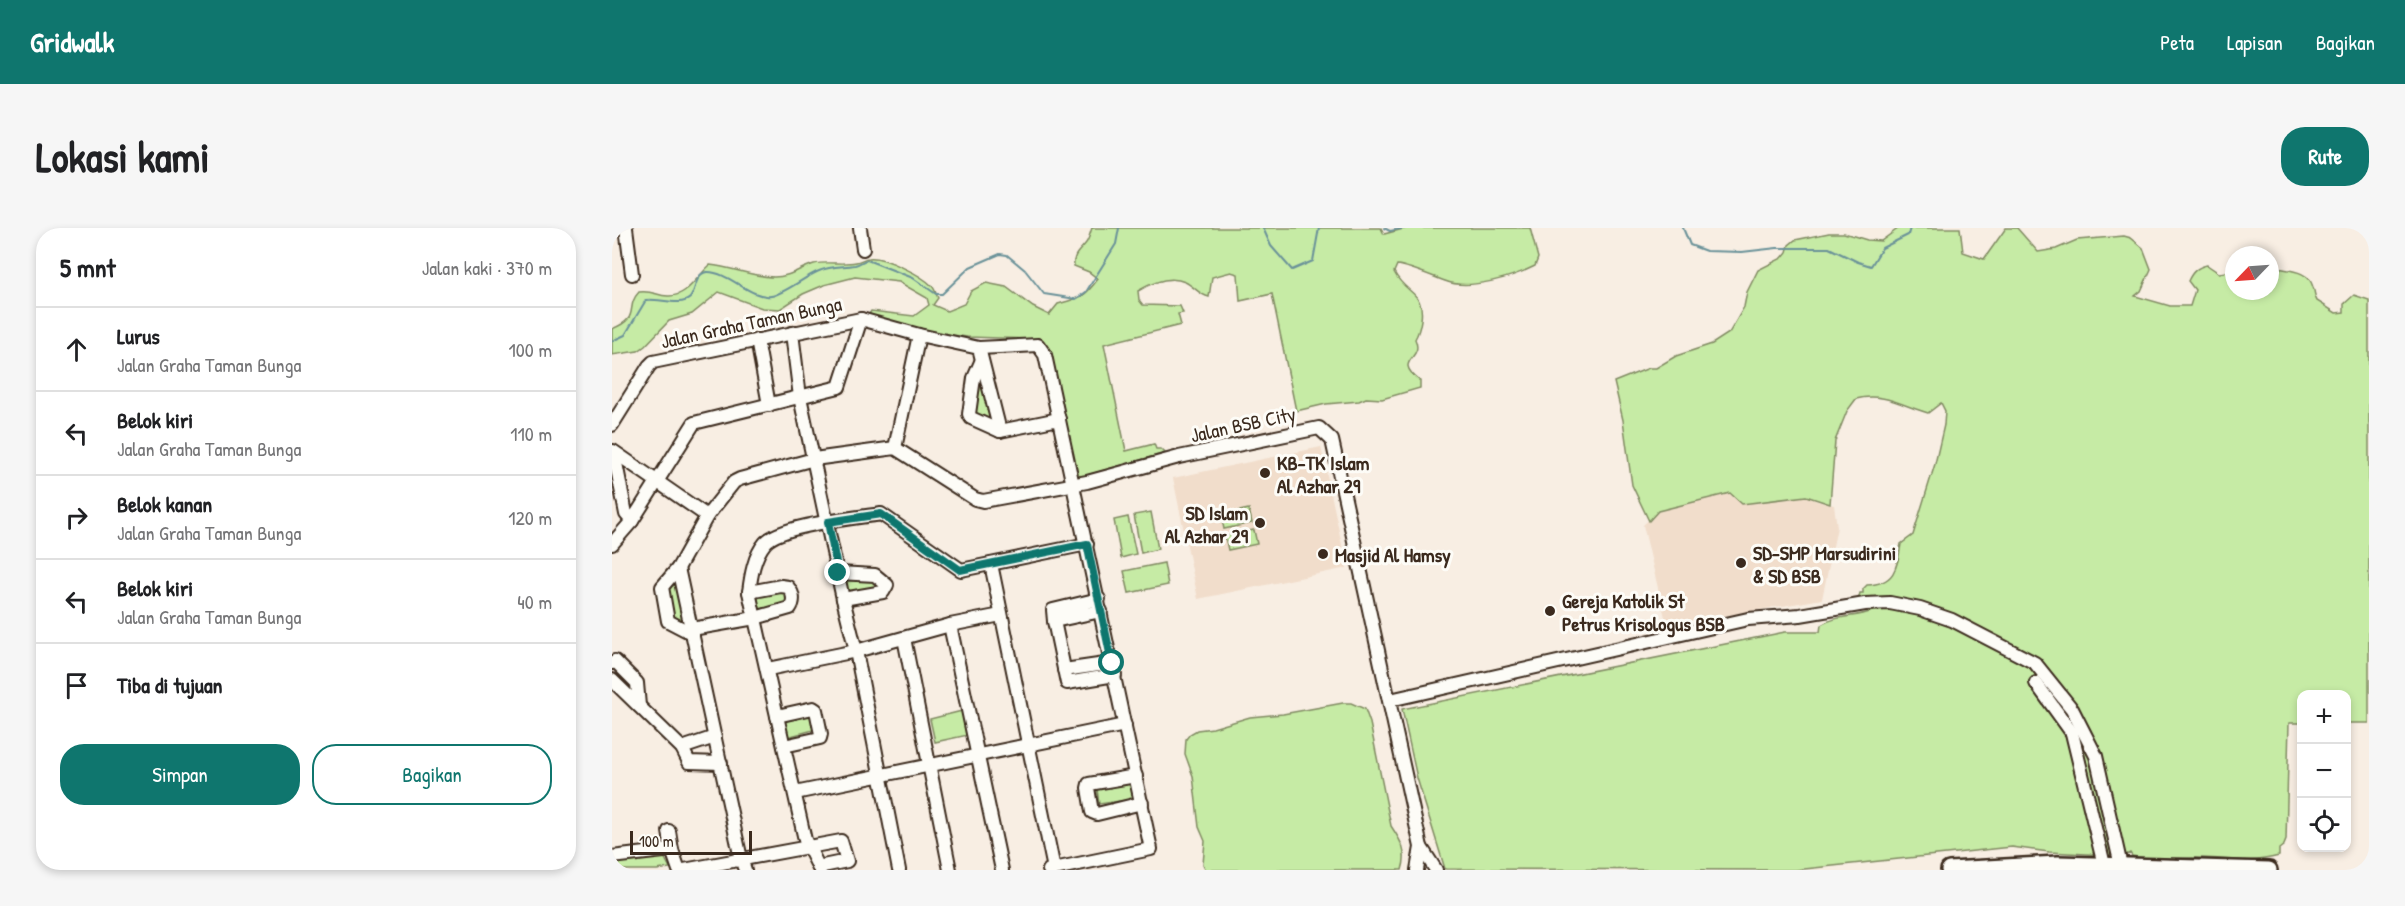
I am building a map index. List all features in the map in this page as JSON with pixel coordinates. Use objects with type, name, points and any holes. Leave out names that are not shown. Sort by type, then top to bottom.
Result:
[{"type":"main road","points":[[1949,870],[2040,864],[2269,870]]},
{"type":"street","points":[[626,228],[632,274]]},
{"type":"street","points":[[860,228],[863,249]]},
{"type":"street","name":"Jalan Graha Taman Bunga","points":[[612,544],[632,521],[694,423],[800,398],[840,386],[861,319]]},
{"type":"street","name":"Jalan Graha Taman Bunga","points":[[612,425],[653,362],[861,319],[979,348],[1038,345],[1042,347],[1074,484],[1151,849],[1052,869],[991,564]]},
{"type":"street","points":[[792,333],[800,398],[856,651],[899,870]]},
{"type":"street","points":[[895,448],[920,335]]},
{"type":"street","points":[[757,340],[770,405]]},
{"type":"street","points":[[979,348],[1000,431]]},
{"type":"street","points":[[981,362],[974,378],[969,414],[971,418],[1000,431],[1059,419]]},
{"type":"street","name":"Jalan BSB City","points":[[1074,484],[1090,482],[1179,457],[1318,428],[1325,432],[1332,440],[1421,847],[1436,870]]},
{"type":"street","points":[[749,592],[785,586],[790,588],[793,597],[790,608],[692,632],[671,624],[668,620],[662,587],[678,568],[707,516],[734,482],[740,479],[814,459],[895,448],[979,500],[1074,484]]},
{"type":"street","points":[[613,450],[707,516]]},
{"type":"street","points":[[613,450],[626,514],[632,521]]},
{"type":"street","points":[[684,870],[743,865],[807,846],[841,841],[846,862],[819,869],[807,846],[749,592],[752,572],[765,543],[783,533],[828,522],[882,515],[959,570],[1087,544]]},
{"type":"street","points":[[678,568],[743,865]]},
{"type":"street","points":[[838,573],[875,575],[887,585],[883,592],[843,599]]},
{"type":"street","points":[[1390,700],[1737,621],[1800,615],[1865,604],[1890,603],[1920,609],[1979,632],[2036,663],[2072,709],[2096,756],[2121,866]]},
{"type":"street","points":[[1100,605],[1053,610],[1053,621],[1066,682],[1069,684],[1114,669]]},
{"type":"street","points":[[768,669],[856,651],[951,625],[1000,615]]},
{"type":"street","points":[[951,625],[1002,870]]},
{"type":"street","points":[[904,638],[950,870]]},
{"type":"street","points":[[612,663],[615,661],[638,682],[639,706]]},
{"type":"street","points":[[612,680],[682,748],[686,759],[692,764],[721,763]]},
{"type":"street","points":[[2036,683],[2072,733]]},
{"type":"street","points":[[777,716],[813,708],[816,710],[821,736],[784,746]]},
{"type":"street","points":[[2072,709],[2072,733],[2104,865]]},
{"type":"street","points":[[795,794],[1125,725]]},
{"type":"street","points":[[682,748],[715,737]]},
{"type":"street","points":[[1136,776],[1089,784],[1092,812],[1097,814],[1142,803]]},
{"type":"street","points":[[669,831],[672,850],[679,870]]},
{"type":"street","name":"Jalan BSB City","points":[[1417,870],[1421,847]]},
{"type":"street","points":[[612,857],[672,850]]},
{"type":"shaded area","name":"SD Islam Al Azhar 29","points":[[1321,447],[1347,568],[1198,599],[1173,478]]},
{"type":"shaded area","name":"SD-SMP Marsudirini & SD BSB","points":[[1731,493],[1742,504],[1807,496],[1834,505],[1837,527],[1822,599],[1667,626],[1643,525],[1658,511]]},
{"type":"green space","points":[[1092,228],[1381,228],[1384,234],[1407,228],[1530,228],[1538,258],[1535,266],[1478,284],[1455,284],[1397,265],[1394,272],[1420,304],[1421,320],[1415,339],[1416,352],[1408,363],[1408,368],[1420,381],[1420,388],[1382,399],[1366,398],[1296,411],[1272,294],[1240,301],[1238,274],[1231,272],[1212,277],[1209,297],[1179,280],[1161,281],[1149,285],[1138,291],[1139,300],[1143,305],[1180,306],[1183,313],[1178,314],[1181,325],[1104,344],[1126,451],[1154,444],[1156,449],[1161,449],[1165,453],[1087,475],[1077,476],[1048,348],[1032,339],[967,337],[910,329],[875,319],[869,314],[871,311],[914,316],[929,305],[927,298],[899,282],[855,277],[824,285],[803,294],[780,309],[762,308],[719,292],[692,314],[669,321],[638,351],[612,355],[612,329],[621,325],[630,316],[639,292],[668,296],[681,293],[710,265],[780,277],[814,264],[851,263],[875,258],[902,267],[927,282],[933,287],[938,298],[933,305],[947,311],[964,304],[971,291],[986,283],[1006,287],[1033,307],[1049,315],[1058,304],[1077,299],[1084,294],[1098,279],[1089,272],[1074,266],[1076,256],[1087,241]]},
{"type":"green space","points":[[1899,228],[1960,228],[1963,252],[1984,259],[2006,228],[2017,228],[2038,252],[2056,249],[2077,240],[2124,236],[2131,238],[2143,248],[2151,269],[2141,291],[2135,296],[2170,306],[2190,306],[2195,290],[2188,281],[2195,270],[2207,265],[2219,273],[2225,272],[2225,300],[2279,300],[2279,268],[2306,276],[2314,289],[2317,301],[2336,313],[2344,312],[2344,304],[2354,295],[2369,300],[2369,723],[2351,723],[2351,690],[2297,690],[2297,723],[2289,723],[2286,840],[2279,849],[2279,856],[2249,860],[2150,858],[2132,856],[2130,853],[2124,856],[2049,852],[2012,847],[1795,870],[1445,869],[1417,778],[1402,709],[1785,632],[1820,632],[1821,625],[1827,622],[1872,611],[1874,603],[1859,597],[1860,593],[1863,593],[1867,585],[1884,582],[1889,578],[1896,567],[1901,544],[1913,535],[1935,464],[1944,425],[1945,411],[1941,403],[1928,413],[1875,397],[1856,399],[1847,411],[1835,441],[1830,504],[1806,496],[1742,504],[1730,493],[1658,511],[1649,521],[1632,485],[1623,420],[1614,382],[1649,368],[1656,368],[1676,356],[1712,344],[1729,333],[1744,307],[1747,292],[1758,270],[1782,258],[1789,245],[1795,240],[1829,233],[1844,233],[1867,240],[1881,241]]},
{"type":"green space","points":[[980,376],[992,422],[972,412]]},
{"type":"green space","points":[[1249,509],[1252,523],[1224,529],[1221,515]]},
{"type":"green space","points":[[1151,512],[1158,549],[1141,553],[1134,515]]},
{"type":"green space","points":[[1128,517],[1136,554],[1121,558],[1114,520]]},
{"type":"green space","points":[[1254,530],[1257,544],[1228,550],[1225,536]]},
{"type":"green space","points":[[1164,563],[1168,585],[1129,593],[1124,571]]},
{"type":"green space","points":[[867,575],[881,588],[847,593],[844,578]]},
{"type":"green space","points":[[676,577],[686,624],[671,617],[666,588]]},
{"type":"green space","points":[[784,588],[788,596],[785,603],[761,611],[756,603],[756,595]]},
{"type":"green space","points":[[1351,703],[1365,709],[1370,723],[1391,826],[1404,852],[1402,870],[1206,870],[1203,864],[1205,841],[1199,827],[1193,776],[1185,754],[1186,739],[1190,734],[1197,730],[1213,728],[1250,717],[1283,714]]},
{"type":"green space","points":[[962,711],[968,735],[935,742],[930,719]]},
{"type":"green space","points":[[813,713],[817,729],[787,737],[783,722]]},
{"type":"green space","points":[[1132,783],[1134,799],[1099,804],[1097,789]]},
{"type":"green space","points":[[663,855],[670,868],[612,870],[612,861]]},
{"type":"waterway","points":[[612,341],[625,335],[646,300],[686,301],[692,295],[700,276],[707,272],[723,276],[763,296],[771,296],[819,271],[832,267],[855,265],[867,260],[913,278],[936,294],[942,294],[970,267],[1000,254],[1007,255],[1025,270],[1044,294],[1076,299],[1086,292],[1116,244],[1119,228]]},
{"type":"waterway","points":[[1263,228],[1271,246],[1292,270],[1313,261],[1319,228]]},
{"type":"waterway","points":[[1384,228],[1390,231],[1405,228]]},
{"type":"waterway","points":[[1683,228],[1690,245],[1706,251],[1742,252],[1777,248],[1829,248],[1871,266],[1882,248],[1908,235],[1910,228]]},
{"type":"place","name":"KB-TK Islam Al Azhar 29","points":[[1265,473]]},
{"type":"place","name":"SD Islam Al Azhar 29","points":[[1260,523]]},
{"type":"place","name":"Masjid Al Hamsy","points":[[1323,554]]},
{"type":"place","name":"SD-SMP Marsudirini & SD BSB","points":[[1741,563]]},
{"type":"place","name":"Gereja Katolik St Petrus Krisologus BSB","points":[[1550,611]]},
{"type":"route","points":[[838,573],[828,522],[881,514],[959,570],[1087,544],[1112,663]]}]
